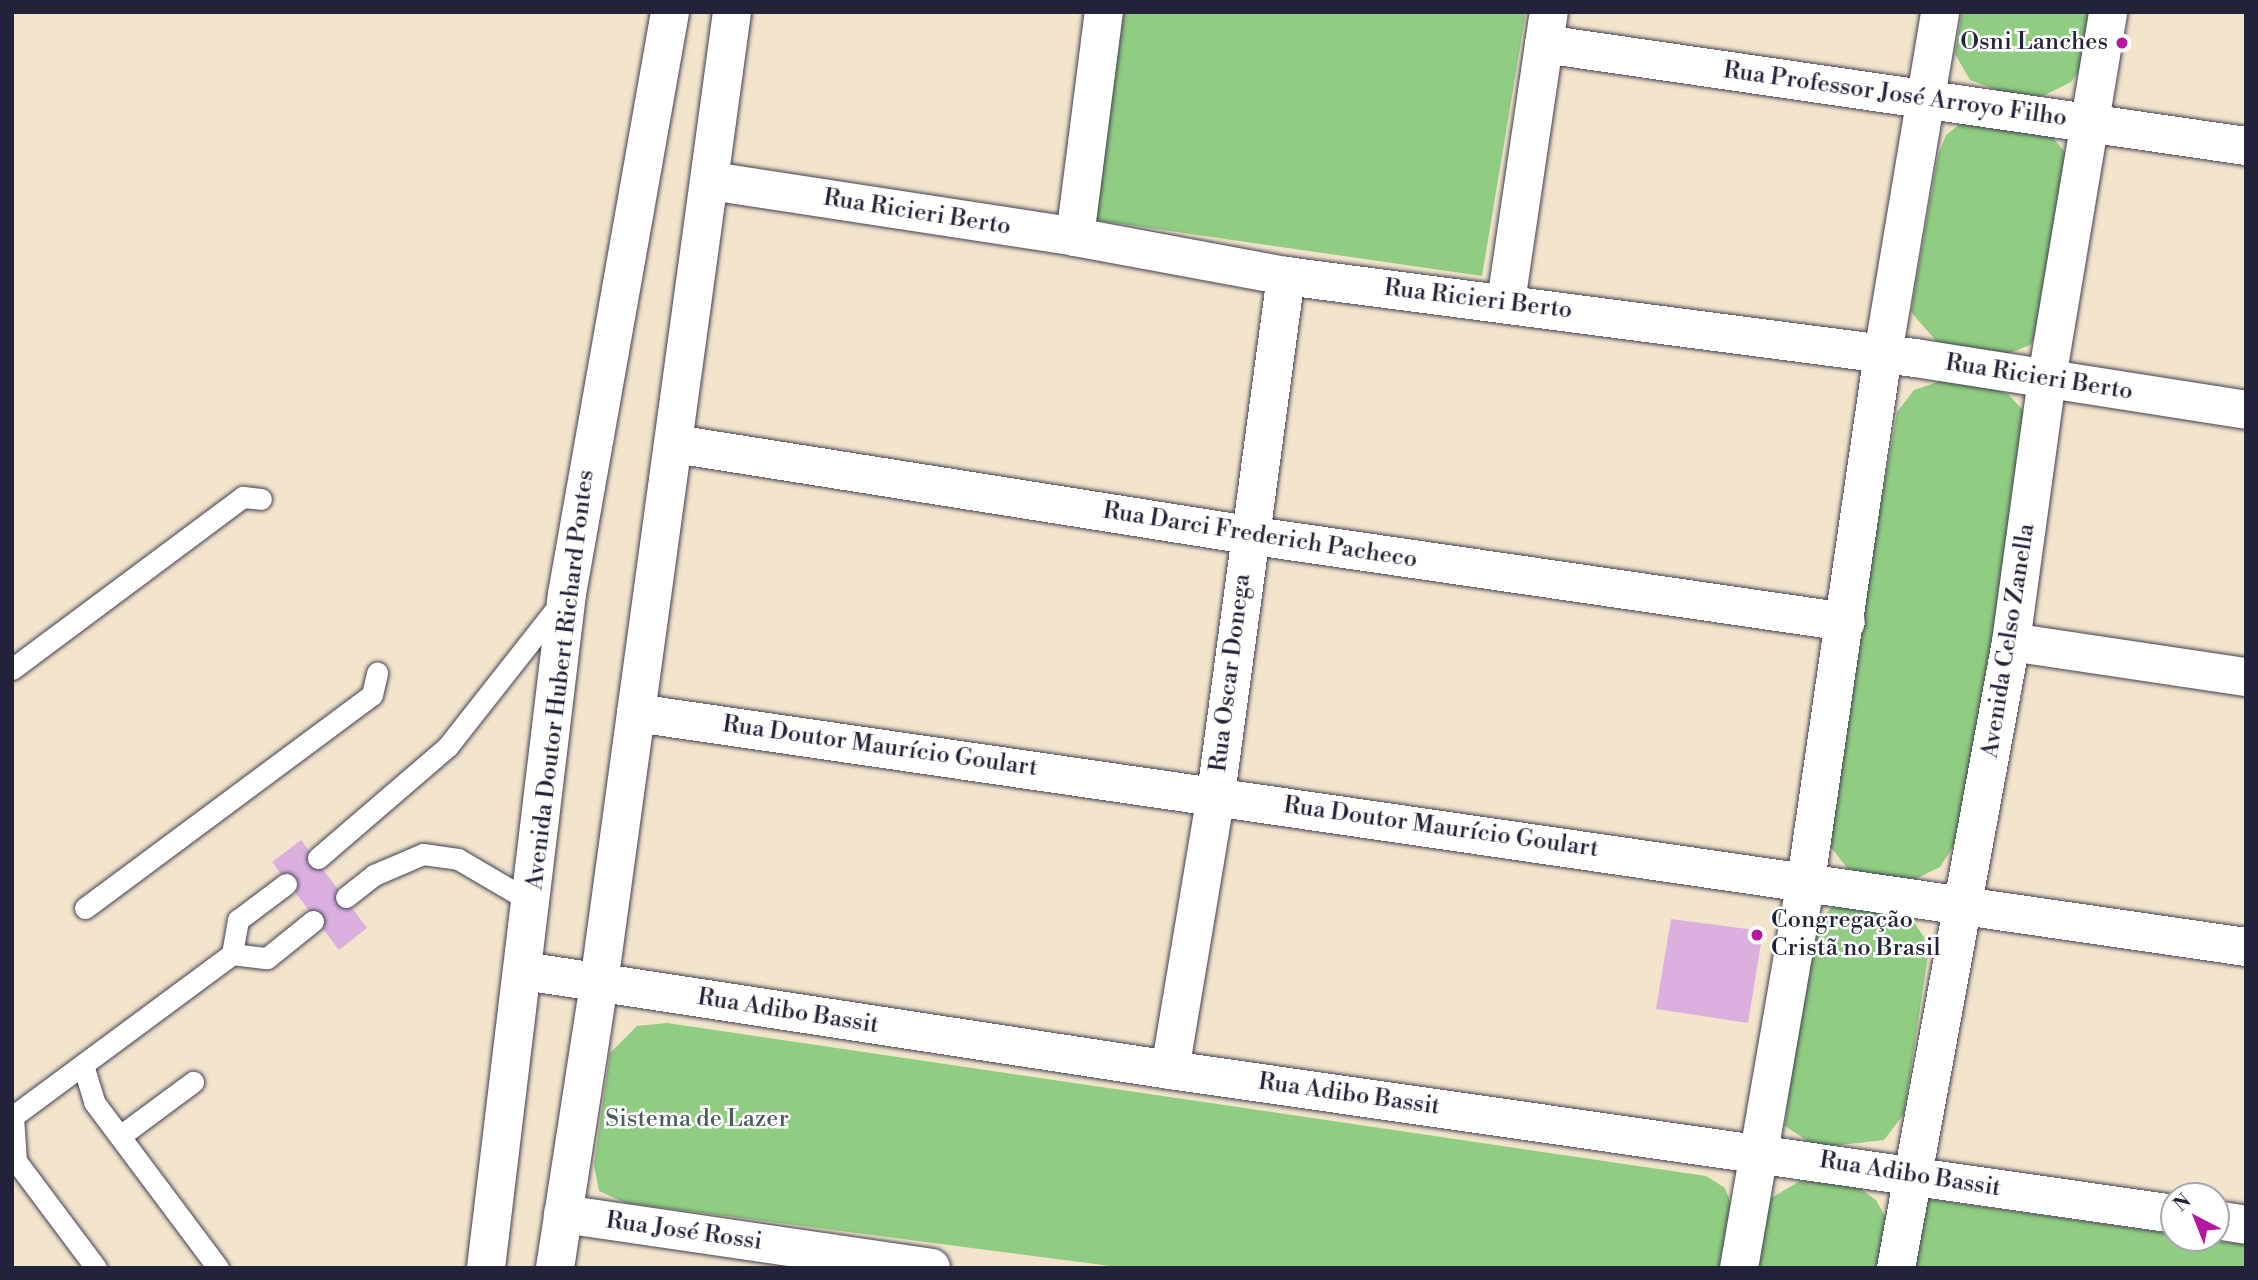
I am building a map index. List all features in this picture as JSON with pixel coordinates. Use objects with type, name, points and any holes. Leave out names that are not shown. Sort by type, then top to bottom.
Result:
[{"type":"street","name":"Avenida Doutor Hubert Richard Pontes","points":[[486,1268],[533,903],[568,594],[670,12]]},
{"type":"street","points":[[555,1268],[599,983],[675,444],[732,12]]},
{"type":"street","points":[[1075,237],[1104,12]]},
{"type":"street","points":[[1740,1268],[1806,881],[1846,622],[1883,354],[1940,12]]},
{"type":"street","name":"Avenida Celso Zanella","points":[[1896,1268],[1966,905],[2011,642],[2047,378],[2108,12]]},
{"type":"street","points":[[1506,302],[1547,28]]},
{"type":"street","name":"Rua Professor José Arroyo Filho","points":[[1547,28],[1925,99],[2246,146]]},
{"type":"street","name":"Rua Ricieri Berto","points":[[711,181],[1075,237],[1286,276],[1506,302],[1883,354],[2246,410]]},
{"type":"street","name":"Rua Oscar Donega","points":[[1170,1070],[1216,794],[1248,535],[1286,276]]},
{"type":"street","name":"Rua Darci Frederich Pacheco","points":[[675,444],[1248,535],[1846,622]]},
{"type":"street","points":[[2011,642],[2246,677]]},
{"type":"street","name":"Rua Doutor Maurício Goulart","points":[[636,713],[1216,794],[2246,947]]},
{"type":"street","name":"Rua Adibo Bassit","points":[[524,971],[1170,1070],[1760,1152],[1912,1177],[2160,1212]]},
{"type":"street","name":"Rua José Rossi","points":[[563,1214],[931,1268]]},
{"type":"lane","points":[[12,669],[243,497],[261,499]]},
{"type":"lane","points":[[318,858],[448,746],[568,594]]},
{"type":"lane","points":[[85,908],[372,695],[377,673]]},
{"type":"lane","points":[[346,897],[374,875],[423,855],[458,859],[533,903]]},
{"type":"lane","points":[[232,954],[237,920],[286,884]]},
{"type":"lane","points":[[96,1268],[16,1161],[13,1117],[232,954],[267,958],[313,921]]},
{"type":"lane","points":[[83,1065],[94,1102],[218,1268]]},
{"type":"lane","points":[[120,1136],[193,1082]]},
{"type":"green space","points":[[1124,12],[1526,12],[1482,276],[1094,220]]},
{"type":"green space","points":[[1962,12],[2096,12],[2088,60],[2071,82],[2043,96],[2002,92],[1970,80],[1955,54]]},
{"type":"green space","points":[[1965,120],[2047,131],[2071,159],[2046,318],[2030,345],[1989,361],[1945,351],[1911,312],[1938,155],[1946,135]]},
{"type":"green space","points":[[1944,380],[1980,384],[2008,394],[2030,418],[1958,839],[1940,867],[1905,884],[1848,869],[1822,836],[1897,412],[1914,390]]},
{"type":"green space","points":[[1835,904],[1909,915],[1924,937],[1928,956],[1904,1114],[1884,1140],[1831,1146],[1809,1142],[1785,1126],[1809,932]]},
{"type":"green space","name":"Sistema de Lazer","points":[[667,1023],[1706,1176],[1725,1188],[1734,1212],[1722,1268],[1126,1268],[626,1203],[599,1191],[594,1165],[610,1053],[637,1026]]},
{"type":"green space","points":[[1800,1181],[1857,1186],[1876,1200],[1887,1220],[1882,1268],[1755,1268],[1771,1198]]},
{"type":"green space","points":[[1920,1198],[2160,1232],[2160,1252],[2230,1252],[2230,1243],[2246,1244],[2246,1268],[1910,1268]]},
{"type":"building","points":[[301,840],[367,928],[339,950],[272,862]]},
{"type":"building","name":"Congregação Cristã no Brasil","points":[[1671,919],[1763,931],[1748,1023],[1656,1009]]},
{"type":"place","name":"Osni Lanches","points":[[2122,43]]},
{"type":"place","name":"Congregação Cristã no Brasil","points":[[1757,935]]}]
